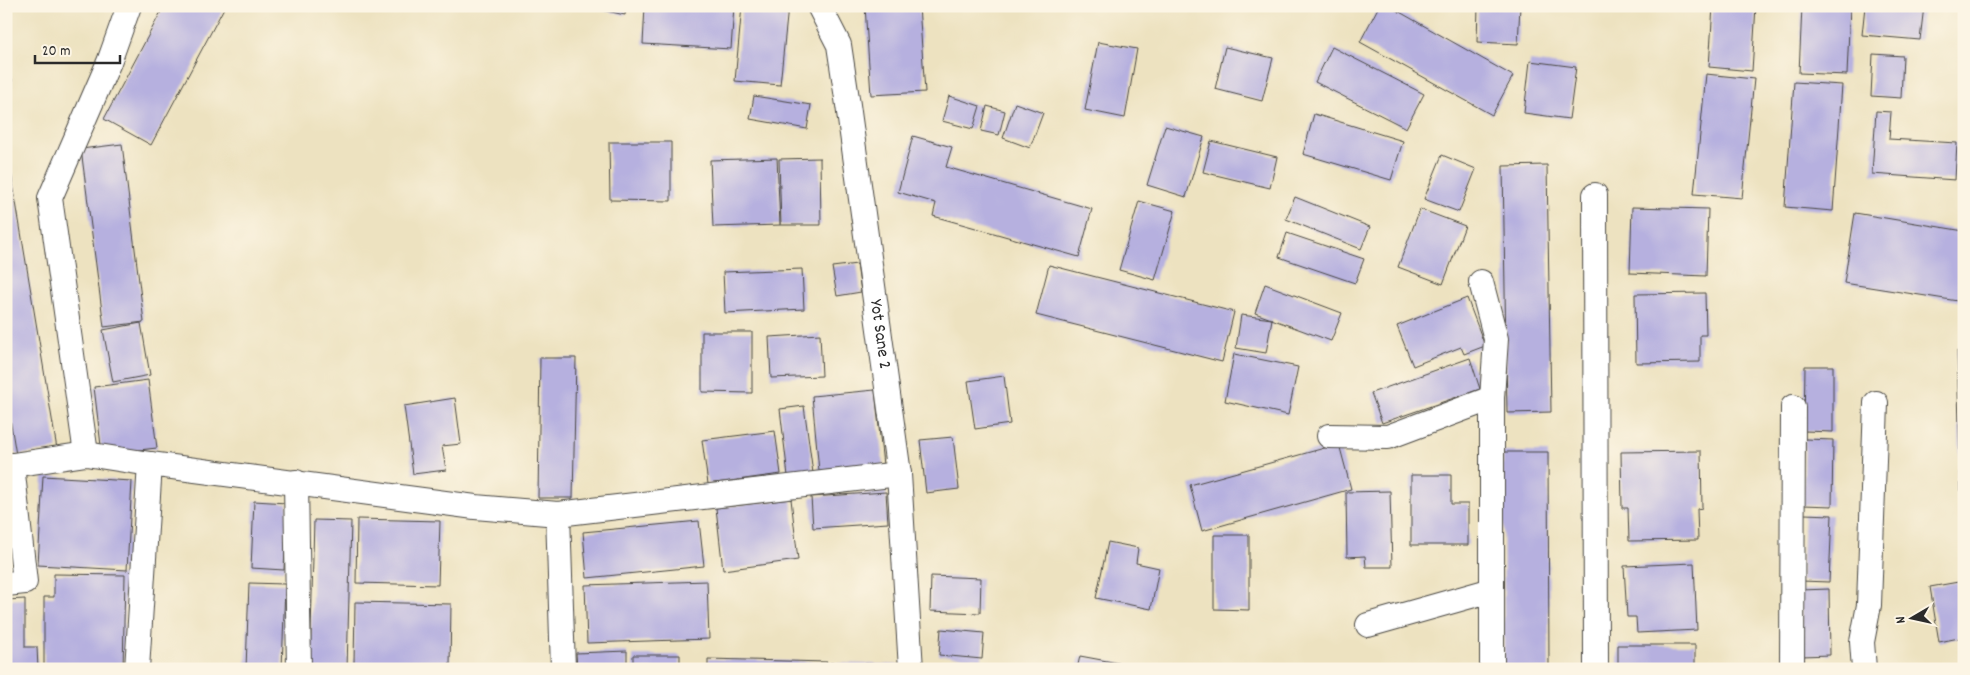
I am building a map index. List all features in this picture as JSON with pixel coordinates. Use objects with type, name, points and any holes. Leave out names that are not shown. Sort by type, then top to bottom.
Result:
[{"type":"street","points":[[86,454],[50,198],[109,62],[129,6]]},
{"type":"street","name":"Yot Sane 2","points":[[818,6],[839,45],[899,474],[911,669]]},
{"type":"street","points":[[1595,195],[1596,669]]},
{"type":"street","points":[[1481,282],[1496,339],[1492,398],[1492,669]]},
{"type":"street","points":[[1329,436],[1388,437],[1492,398]]},
{"type":"street","points":[[1864,669],[1862,642],[1869,605],[1876,403]]},
{"type":"street","points":[[1792,669],[1793,407]]},
{"type":"street","points":[[6,584],[25,582],[9,466],[86,454],[475,507],[558,514],[899,474]]},
{"type":"street","points":[[137,669],[150,464]]},
{"type":"street","points":[[296,482],[299,669]]},
{"type":"street","points":[[558,514],[563,669]]},
{"type":"street","points":[[1368,625],[1492,590]]},
{"type":"building","points":[[164,6],[225,6],[151,145],[104,119]]},
{"type":"building","points":[[584,6],[626,6],[625,15]]},
{"type":"building","points":[[645,6],[734,6],[731,49],[643,44]]},
{"type":"building","points":[[742,6],[788,7],[780,85],[735,81]]},
{"type":"building","points":[[865,6],[919,6],[925,92],[871,95]]},
{"type":"building","points":[[1379,6],[1389,6],[1513,76],[1492,115],[1360,42]]},
{"type":"building","points":[[1478,6],[1520,6],[1518,44],[1477,42]]},
{"type":"building","points":[[1713,6],[1756,6],[1752,71],[1709,67]]},
{"type":"building","points":[[1802,6],[1850,6],[1847,75],[1799,73]]},
{"type":"building","points":[[1865,6],[1924,6],[1920,40],[1862,35]]},
{"type":"building","points":[[1098,42],[1137,49],[1125,118],[1085,110]]},
{"type":"building","points":[[1225,47],[1273,58],[1262,101],[1215,89]]},
{"type":"building","points":[[1332,47],[1424,94],[1406,128],[1315,82]]},
{"type":"building","points":[[1873,54],[1903,56],[1901,98],[1871,96]]},
{"type":"building","points":[[1530,61],[1576,67],[1569,119],[1524,113]]},
{"type":"building","points":[[1706,74],[1754,79],[1742,198],[1694,194]]},
{"type":"building","points":[[6,79],[12,79],[7,119],[6,119]]},
{"type":"building","points":[[1794,82],[1842,85],[1833,211],[1785,207]]},
{"type":"building","points":[[754,96],[811,105],[807,129],[750,119]]},
{"type":"building","points":[[949,96],[980,106],[973,129],[942,121]]},
{"type":"building","points":[[1015,103],[1043,113],[1030,148],[1003,138]]},
{"type":"building","points":[[987,106],[1005,111],[999,135],[981,131]]},
{"type":"building","points":[[1876,111],[1891,112],[1889,139],[1957,143],[1955,180],[1872,174]]},
{"type":"building","points":[[1314,114],[1403,141],[1391,180],[1303,154]]},
{"type":"building","points":[[1165,126],[1204,137],[1186,197],[1147,185]]},
{"type":"building","points":[[913,136],[952,147],[946,167],[1092,209],[1079,257],[933,216],[936,203],[898,192]]},
{"type":"building","points":[[1211,141],[1277,157],[1270,188],[1203,172]]},
{"type":"building","points":[[6,142],[57,449],[16,455],[6,394]]},
{"type":"building","points":[[609,142],[671,142],[671,201],[610,200]]},
{"type":"building","points":[[122,144],[144,322],[104,327],[81,149]]},
{"type":"building","points":[[1442,155],[1476,169],[1459,212],[1424,199]]},
{"type":"building","points":[[777,158],[780,225],[713,227],[710,160]]},
{"type":"building","points":[[820,158],[821,225],[781,225],[779,159]]},
{"type":"building","points":[[1547,165],[1551,412],[1507,413],[1503,166]]},
{"type":"building","points":[[1295,197],[1370,227],[1361,249],[1286,219]]},
{"type":"building","points":[[1139,201],[1175,211],[1155,280],[1119,270]]},
{"type":"building","points":[[1632,207],[1708,209],[1706,276],[1630,273]]},
{"type":"building","points":[[1420,209],[1465,226],[1443,284],[1398,267]]},
{"type":"building","points":[[1855,213],[1964,231],[1964,302],[1844,283]]},
{"type":"building","points":[[1287,233],[1364,259],[1355,283],[1279,257]]},
{"type":"building","points":[[857,264],[861,292],[837,296],[832,267]]},
{"type":"building","points":[[1049,265],[1234,312],[1222,362],[1036,315]]},
{"type":"building","points":[[802,269],[804,309],[725,313],[723,272]]},
{"type":"building","points":[[1265,284],[1342,313],[1331,341],[1255,313]]},
{"type":"building","points":[[1705,293],[1706,335],[1700,335],[1700,362],[1636,363],[1635,294]]},
{"type":"building","points":[[1467,298],[1485,346],[1464,354],[1461,347],[1413,366],[1397,326]]},
{"type":"building","points":[[1241,315],[1272,319],[1266,353],[1236,348]]},
{"type":"building","points":[[141,323],[150,375],[113,382],[103,330]]},
{"type":"building","points":[[702,332],[752,332],[752,393],[702,392]]},
{"type":"building","points":[[820,334],[822,376],[771,378],[769,337]]},
{"type":"building","points":[[1957,351],[1964,351],[1964,502],[1961,502]]},
{"type":"building","points":[[1234,354],[1298,367],[1288,415],[1225,401]]},
{"type":"building","points":[[540,358],[576,358],[573,498],[538,498]]},
{"type":"building","points":[[1470,358],[1480,389],[1382,423],[1371,393]]},
{"type":"building","points":[[1805,366],[1833,366],[1833,432],[1804,431]]},
{"type":"building","points":[[1004,376],[1010,424],[975,429],[968,381]]},
{"type":"building","points":[[148,380],[157,448],[102,454],[94,387]]},
{"type":"building","points":[[875,390],[883,465],[819,471],[812,396]]},
{"type":"building","points":[[455,398],[461,444],[442,446],[446,470],[413,474],[404,406]]},
{"type":"building","points":[[804,406],[813,473],[788,476],[780,409]]},
{"type":"building","points":[[775,431],[781,474],[708,484],[702,440]]},
{"type":"building","points":[[953,437],[959,489],[926,493],[920,440]]},
{"type":"building","points":[[1805,439],[1833,440],[1832,506],[1803,505]]},
{"type":"building","points":[[1339,444],[1351,489],[1202,531],[1190,485]]},
{"type":"building","points":[[1701,451],[1702,508],[1697,509],[1698,540],[1629,541],[1628,508],[1622,508],[1621,452]]},
{"type":"building","points":[[1503,452],[1548,452],[1549,669],[1504,669]]},
{"type":"building","points":[[1411,475],[1451,475],[1451,504],[1468,504],[1468,545],[1411,545]]},
{"type":"building","points":[[43,476],[132,481],[127,570],[38,565]]},
{"type":"building","points":[[1390,491],[1392,567],[1366,567],[1365,556],[1347,557],[1346,492]]},
{"type":"building","points":[[886,492],[888,523],[813,528],[811,497]]},
{"type":"building","points":[[791,499],[798,560],[723,570],[716,508]]},
{"type":"building","points":[[254,501],[287,503],[284,570],[251,568]]},
{"type":"building","points":[[1804,514],[1832,515],[1829,582],[1801,581]]},
{"type":"building","points":[[357,519],[440,521],[438,585],[356,583]]},
{"type":"building","points":[[314,520],[351,521],[347,669],[310,669]]},
{"type":"building","points":[[699,521],[704,566],[587,578],[583,532]]},
{"type":"building","points":[[1214,535],[1249,535],[1249,610],[1214,609]]},
{"type":"building","points":[[1108,542],[1138,548],[1136,563],[1159,568],[1151,609],[1096,598]]},
{"type":"building","points":[[1694,563],[1697,630],[1637,633],[1636,617],[1627,617],[1624,566]]},
{"type":"building","points":[[54,574],[125,575],[123,669],[44,669],[44,597],[54,597]]},
{"type":"building","points":[[931,576],[981,578],[980,613],[930,611]]},
{"type":"building","points":[[707,581],[709,639],[587,643],[585,585]]},
{"type":"building","points":[[1964,581],[1964,637],[1939,642],[1930,587]]},
{"type":"building","points":[[249,583],[285,584],[282,669],[246,669]]},
{"type":"building","points":[[1829,589],[1830,655],[1802,656],[1801,590]]},
{"type":"building","points":[[25,599],[25,647],[37,647],[38,669],[6,669],[6,600]]},
{"type":"building","points":[[355,602],[451,604],[450,666],[354,664]]},
{"type":"building","points":[[941,629],[984,633],[982,659],[939,655]]},
{"type":"building","points":[[1618,645],[1695,645],[1695,669],[1618,669]]},
{"type":"building","points":[[627,651],[627,669],[577,669],[576,653]]},
{"type":"building","points":[[633,655],[680,655],[680,669],[633,669]]},
{"type":"building","points":[[1080,656],[1145,668],[1145,669],[1077,669]]},
{"type":"building","points":[[708,659],[827,662],[827,669],[708,669]]},
{"type":"building","points":[[830,663],[905,665],[905,669],[830,669]]}]
